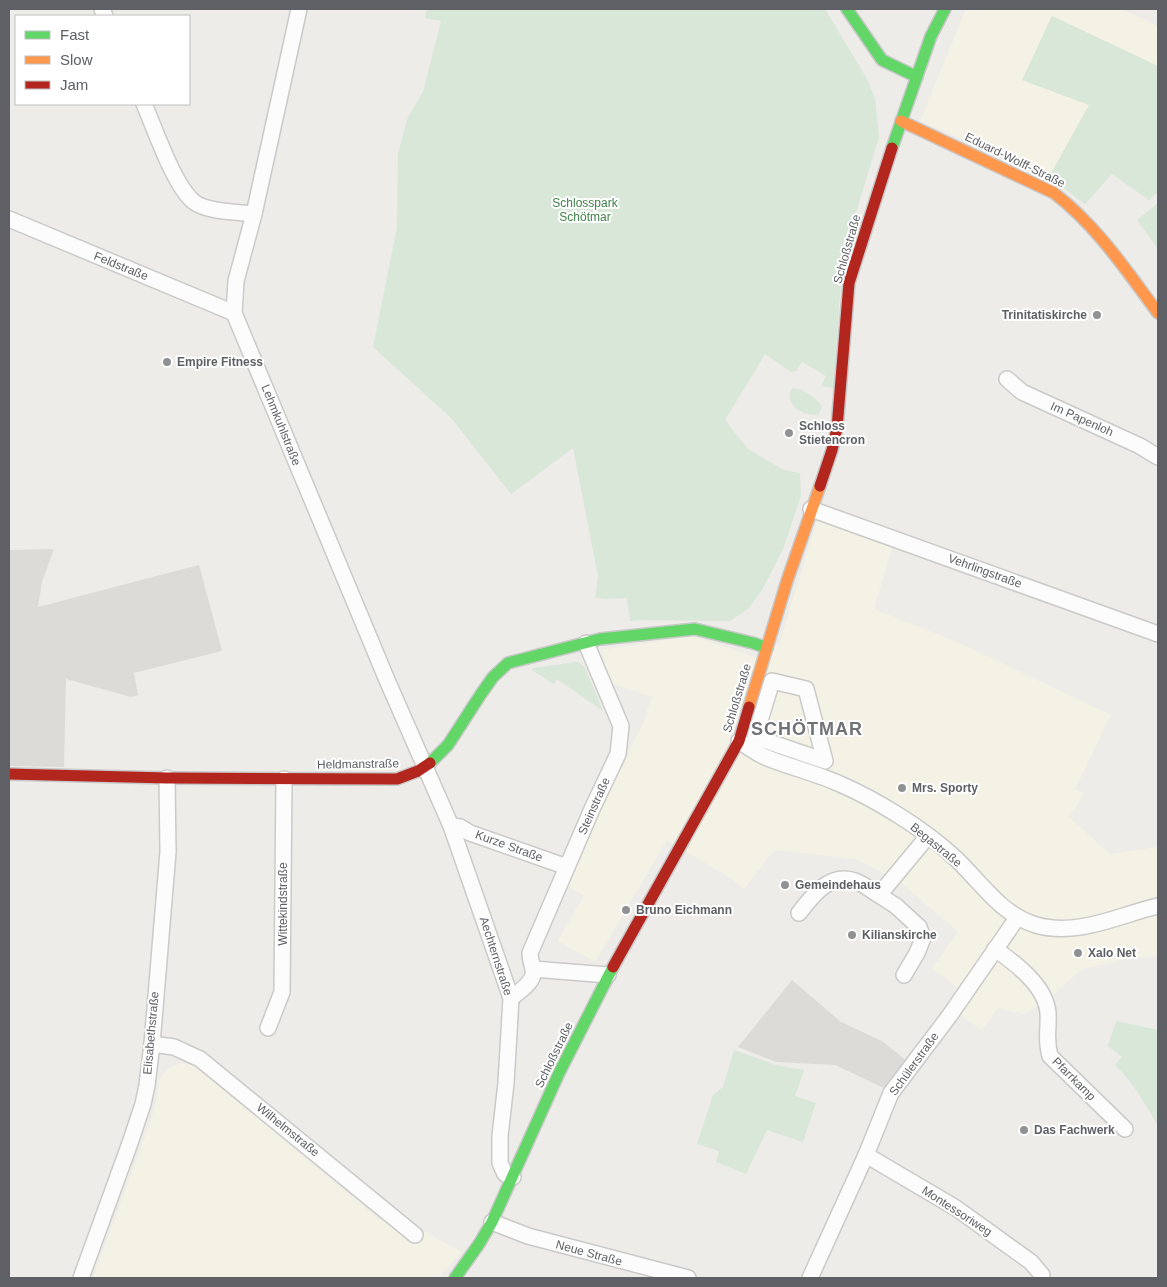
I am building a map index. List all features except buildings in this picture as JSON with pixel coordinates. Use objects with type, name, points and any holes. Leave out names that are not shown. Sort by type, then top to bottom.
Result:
[{"type":"street","name":"Lehmkuhlstraße","points":[[299,9],[254,214],[236,280],[234,314],[425,768]]},
{"type":"street","points":[[847,9],[882,60],[917,77]]},
{"type":"street","name":"Schloßstraße","points":[[455,1278],[480,1244],[492,1222],[560,1073],[608,975],[739,741],[786,581],[832,450],[837,428],[849,283],[931,36],[945,9]]},
{"type":"street","points":[[144,105],[180,187],[195,203],[216,210],[254,214]]},
{"type":"street","name":"Eduard-Wolff-Straße","points":[[902,121],[1054,193],[1070,204],[1105,244],[1158,313]]},
{"type":"street","name":"Feldstraße","points":[[9,219],[234,314]]},
{"type":"street","name":"Im Papenloh","points":[[1007,379],[1022,392],[1140,446],[1158,457]]},
{"type":"street","name":"Vehrlingstraße","points":[[811,509],[1158,634]]},
{"type":"street","name":"Heldmanstraße","points":[[9,774],[167,778],[397,779],[412,775],[425,768],[439,756],[454,738],[497,672],[508,663],[600,639],[633,634],[695,629],[767,648]]},
{"type":"street","name":"Steinstraße","points":[[534,968],[530,962],[530,953],[618,754],[621,726],[586,643]]},
{"type":"street","points":[[772,681],[806,689],[825,761],[755,737],[772,681]]},
{"type":"street","name":"Begastraße","points":[[739,741],[763,756],[838,783],[872,798],[928,836],[952,855],[990,895],[1018,918],[1038,925],[1071,928],[1100,923],[1158,906]]},
{"type":"street","name":"Aechternstraße","points":[[425,768],[451,826],[511,998],[506,1083],[500,1136],[500,1163],[505,1174],[513,1177]]},
{"type":"street","name":"Elisabethstraße","points":[[81,1278],[143,1104],[152,1044],[168,852],[167,778]]},
{"type":"street","name":"Wittekindstraße","points":[[268,1028],[282,992],[284,779]]},
{"type":"street","name":"Kurze Straße","points":[[451,826],[460,827],[567,867]]},
{"type":"street","points":[[879,895],[928,836]]},
{"type":"street","points":[[799,913],[812,896],[825,884],[842,879],[855,881],[879,895],[896,906],[919,927],[923,938],[917,953],[904,975]]},
{"type":"street","name":"Schülerstraße","points":[[810,1278],[866,1155],[891,1093],[950,1015],[1018,918]]},
{"type":"street","name":"Pfarrkamp","points":[[995,949],[1018,965],[1036,986],[1044,999],[1048,1012],[1046,1042],[1050,1056],[1125,1129]]},
{"type":"street","points":[[511,998],[533,976],[534,968],[608,975]]},
{"type":"street","name":"Wilhelmstraße","points":[[152,1044],[174,1047],[200,1059],[415,1235]]},
{"type":"street","name":"Montessoriweg","points":[[866,1155],[963,1213],[1031,1262],[1042,1275]]},
{"type":"street","name":"Neue Straße","points":[[492,1222],[528,1236],[688,1278]]},
{"type":"shaded area","points":[[966,9],[1121,9],[1158,26],[1158,66],[1052,16],[1090,105],[1049,177],[920,121]]},
{"type":"shaded area","name":"SCHÖTMAR","points":[[818,517],[893,544],[874,609],[957,642],[1111,715],[1075,789],[1084,794],[1069,817],[1110,854],[1158,847],[1158,956],[1131,958],[1082,969],[1047,1000],[1024,1014],[998,1008],[982,1030],[956,1012],[968,995],[932,969],[958,932],[899,881],[856,859],[774,850],[744,889],[727,876],[667,840],[595,962],[558,941],[584,895],[564,884],[642,726],[652,697],[611,683],[601,650],[692,636],[758,658],[780,642]]},
{"type":"shaded area","points":[[54,549],[42,582],[38,607],[199,565],[222,651],[134,673],[138,695],[131,697],[66,679],[64,767],[9,766],[9,550]]},
{"type":"shaded area","points":[[792,980],[841,1022],[882,1041],[907,1061],[886,1089],[835,1065],[776,1062],[738,1047]]},
{"type":"shaded area","points":[[182,1063],[194,1066],[380,1220],[392,1206],[420,1229],[462,1252],[438,1278],[93,1278],[154,1112],[160,1078],[169,1068]]},
{"type":"green space","name":"Schlosspark Schötmar","points":[[427,9],[825,9],[867,79],[875,99],[879,137],[843,255],[833,388],[821,386],[826,376],[802,362],[796,371],[791,372],[765,354],[725,420],[748,449],[784,470],[800,473],[801,496],[783,549],[762,590],[749,608],[730,621],[630,621],[627,598],[595,598],[598,576],[573,448],[511,494],[452,419],[373,347],[397,227],[398,153],[408,117],[423,92],[441,21],[425,18]]},
{"type":"green space","points":[[1052,16],[1158,66],[1158,192],[1149,200],[1112,174],[1085,204],[1049,177],[1089,105],[1022,80]]},
{"type":"green space","points":[[1158,203],[1158,249],[1137,220]]},
{"type":"green space","points":[[792,388],[805,392],[816,399],[822,406],[819,414],[807,414],[796,408],[790,399]]},
{"type":"green space","points":[[576,662],[585,668],[603,711],[557,679],[554,684],[532,670],[533,668]]},
{"type":"green space","points":[[1116,1021],[1158,1030],[1158,1126],[1134,1086],[1115,1065],[1122,1057],[1108,1046]]},
{"type":"green space","points":[[734,1050],[776,1065],[804,1070],[795,1096],[816,1103],[803,1142],[767,1130],[746,1174],[716,1162],[719,1151],[697,1144],[713,1095],[723,1087]]},
{"type":"traffic: fast","points":[[847,9],[882,60],[917,77]]},
{"type":"traffic: fast","points":[[892,148],[931,36],[945,9]]},
{"type":"traffic: fast","points":[[430,763],[448,745],[493,677],[508,663],[600,639],[695,629],[767,648]]},
{"type":"traffic: fast","points":[[455,1278],[492,1222],[559,1073],[613,967]]},
{"type":"traffic: slow","points":[[901,121],[1054,193],[1070,206],[1097,234],[1158,313]]},
{"type":"traffic: slow","points":[[749,707],[787,581],[820,486]]},
{"type":"traffic: jam","points":[[820,486],[837,428],[849,283],[892,148]]},
{"type":"traffic: jam","points":[[613,967],[739,741],[749,707]]},
{"type":"traffic: jam","points":[[9,774],[167,778],[397,779],[418,771],[430,763]]},
{"type":"place","name":"Trinitatiskirche","points":[[1097,315]]},
{"type":"place","name":"Empire Fitness","points":[[167,362]]},
{"type":"place","name":"Schloss Stietencron","points":[[789,433]]},
{"type":"place","name":"Mrs. Sporty","points":[[902,788]]},
{"type":"place","name":"Gemeindehaus","points":[[785,885]]},
{"type":"place","name":"Bruno Eichmann","points":[[626,910]]},
{"type":"place","name":"Kilianskirche","points":[[852,935]]},
{"type":"place","name":"Xalo Net","points":[[1078,953]]},
{"type":"place","name":"Das Fachwerk","points":[[1024,1130]]},
{"type":"district","name":"SCHÖTMAR","points":[[807,729]]}]
